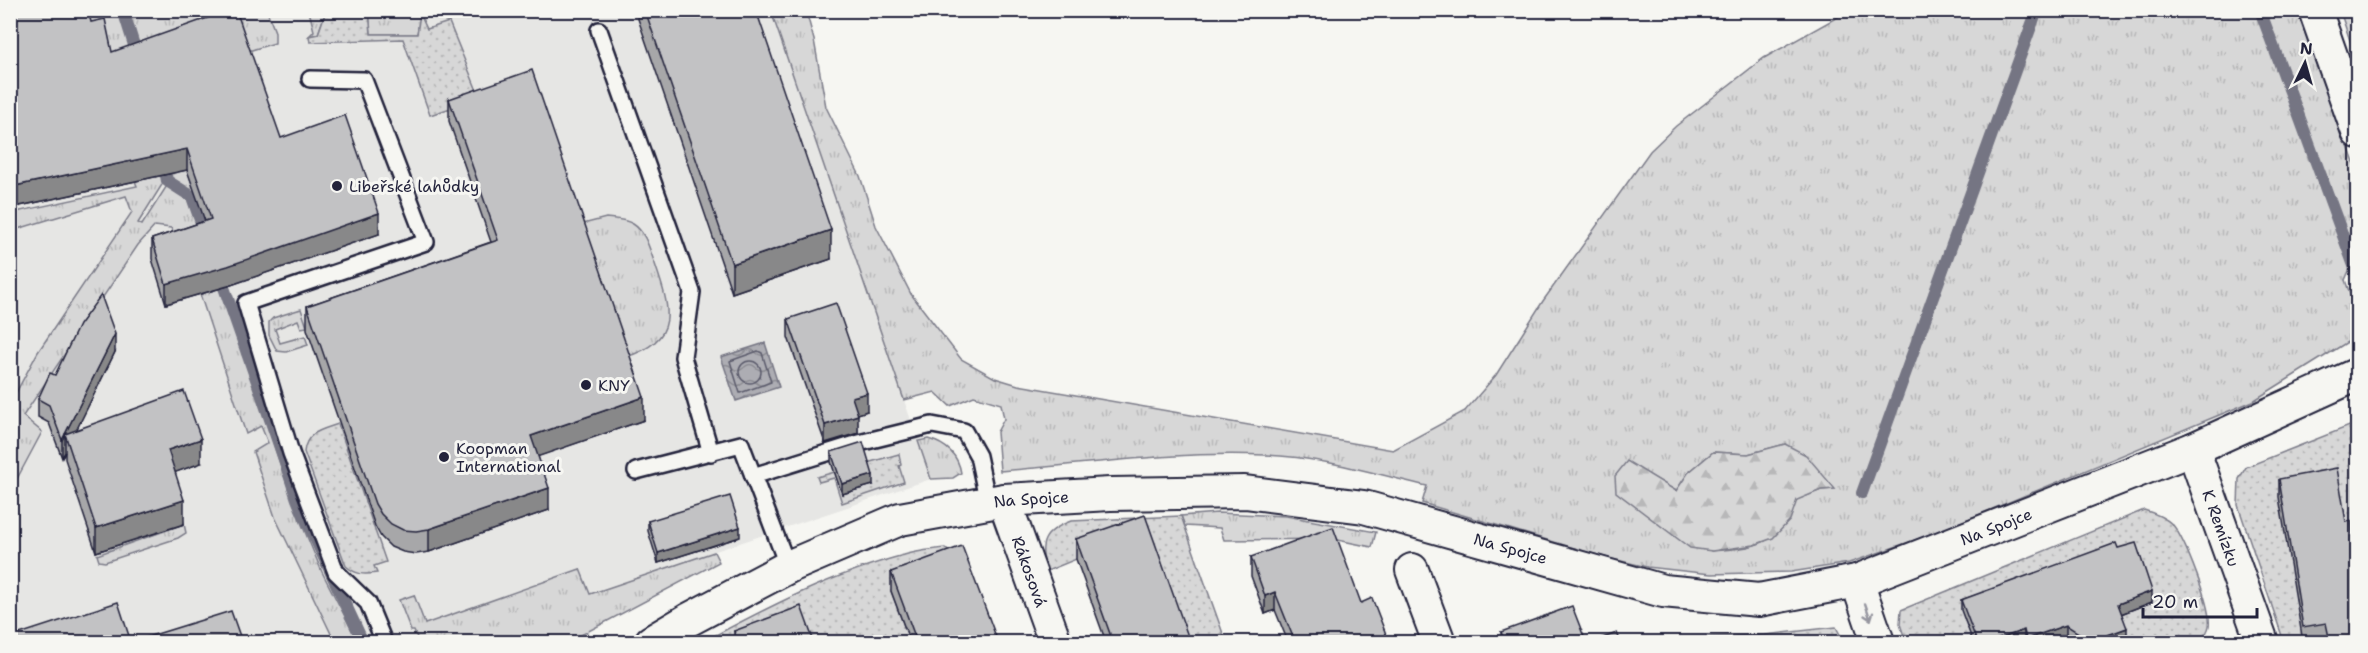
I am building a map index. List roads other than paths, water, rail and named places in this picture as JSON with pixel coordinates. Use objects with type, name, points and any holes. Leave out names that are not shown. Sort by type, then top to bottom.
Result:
[{"type":"street","points":[[2315,10],[2358,132]]},
{"type":"street","name":"Na Spojce","points":[[653,642],[688,620],[789,567],[900,519],[996,502],[1110,494],[1245,492],[1364,507],[1663,591],[1759,600],[1857,581],[2193,449],[2358,374]]},
{"type":"street","name":"K Remízku","points":[[2193,449],[2262,642]]},
{"type":"street","name":"Rákosová","points":[[996,502],[1055,642]]},
{"type":"street","points":[[1412,570],[1439,642]]},
{"type":"street","points":[[1857,581],[1878,642]]},
{"type":"lane","points":[[599,30],[692,292],[683,357],[711,453]]},
{"type":"lane","points":[[310,79],[364,80],[426,242],[246,303],[291,453],[336,572],[368,603],[384,642]]},
{"type":"lane","points":[[753,476],[859,443],[932,425],[964,431],[978,456],[996,502]]},
{"type":"lane","points":[[636,471],[741,444],[789,567]]},
{"type":"water","points":[[765,343],[779,387],[736,401],[721,357]]},
{"type":"waterway","points":[[123,10],[138,58]]},
{"type":"waterway","points":[[1862,493],[2037,10]]},
{"type":"waterway","points":[[2260,10],[2357,274]]},
{"type":"waterway","points":[[163,159],[167,181],[192,197],[206,237]]},
{"type":"waterway","points":[[219,273],[301,508],[363,642]]},
{"type":"place","name":"Libeřské lahůdky","points":[[337,186]]},
{"type":"place","name":"KNY","points":[[586,385]]},
{"type":"place","name":"Koopman International","points":[[444,457]]}]
